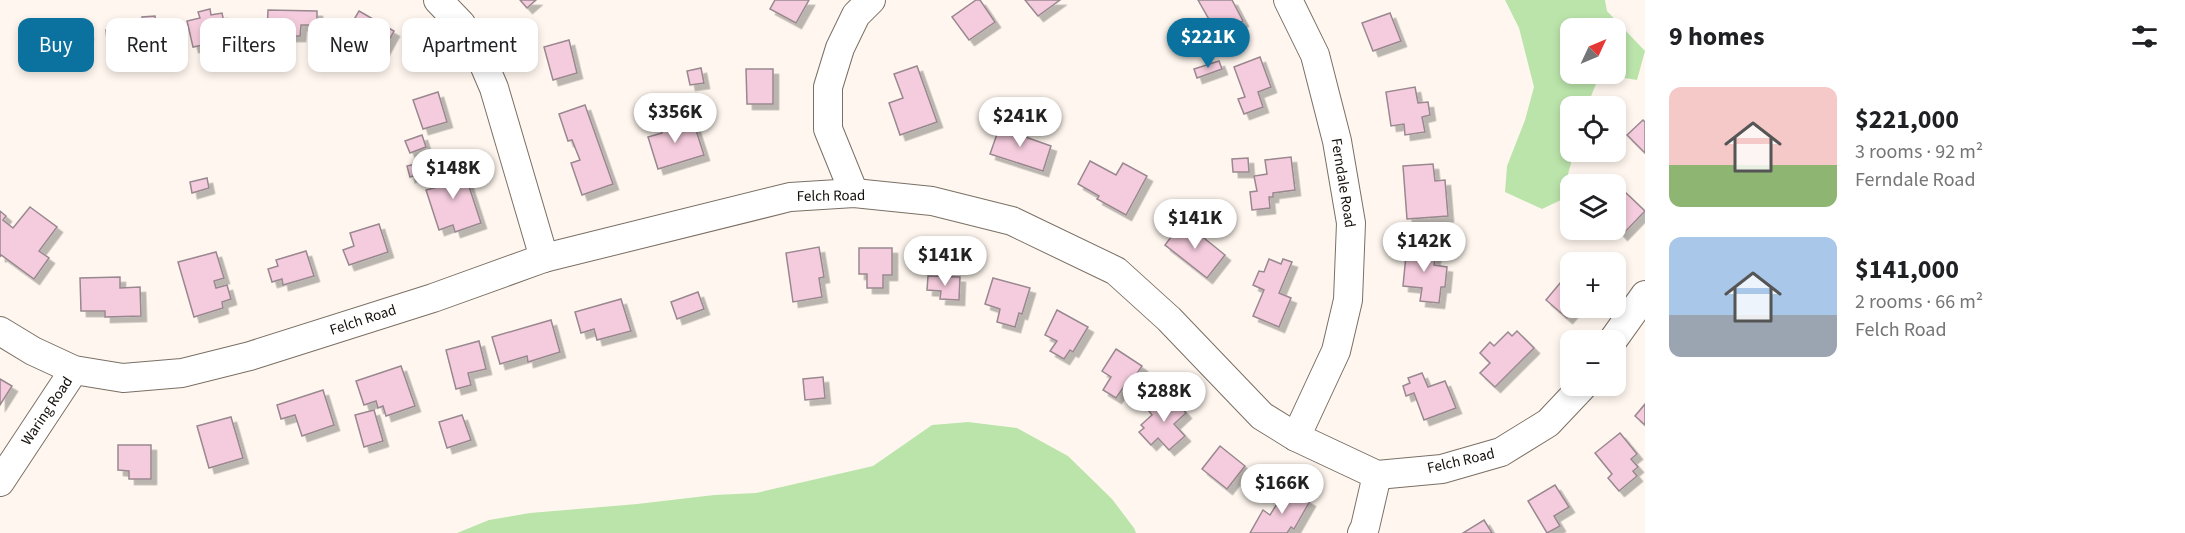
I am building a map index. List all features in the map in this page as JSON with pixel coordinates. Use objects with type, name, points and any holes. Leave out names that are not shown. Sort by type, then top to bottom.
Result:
[{"type":"street","points":[[438,0],[461,24],[479,53],[494,88],[544,258]]},
{"type":"street","points":[[854,193],[828,129],[828,87],[840,48],[856,15],[871,0]]},
{"type":"street","name":"Ferndale Road","points":[[1288,0],[1316,55],[1337,141],[1351,223],[1348,300],[1336,351],[1296,437]]},
{"type":"street","name":"Felch Road","points":[[0,331],[33,351],[74,370],[123,378],[182,373],[214,366],[422,302],[544,258],[790,197],[854,193],[932,201],[1012,221],[1116,271],[1169,319],[1262,416],[1296,437],[1377,475],[1442,469],[1501,452],[1548,423],[1574,396]]},
{"type":"street","points":[[1620,330],[1645,295]]},
{"type":"street","name":"Waring Road","points":[[0,482],[74,370]]},
{"type":"street","points":[[1362,533],[1377,475]]},
{"type":"green space","points":[[1505,0],[1605,0],[1607,11],[1614,18],[1560,18],[1560,84],[1596,84],[1591,96],[1560,96],[1560,162],[1571,162],[1568,174],[1560,174],[1560,200],[1542,209],[1505,192],[1507,166],[1525,120],[1534,87],[1519,28]]},
{"type":"green space","points":[[1626,31],[1645,51],[1637,80],[1626,78]]},
{"type":"green space","points":[[968,422],[1017,428],[1068,456],[1112,499],[1136,533],[457,533],[489,520],[530,513],[756,493],[873,466],[932,425]]},
{"type":"building","points":[[520,0],[536,0],[527,8]]},
{"type":"building","points":[[775,0],[809,0],[796,23],[770,9]]},
{"type":"building","points":[[976,0],[980,0],[995,22],[969,40],[952,17]]},
{"type":"building","points":[[1025,0],[1060,0],[1038,16]]},
{"type":"building","points":[[1198,0],[1232,0],[1243,21],[1218,35]]},
{"type":"building","points":[[210,9],[211,15],[222,13],[223,18],[200,18],[198,12]]},
{"type":"building","points":[[268,10],[317,11],[317,18],[308,18],[308,25],[301,25],[300,36],[296,36],[296,18],[268,18]]},
{"type":"building","points":[[359,11],[371,18],[355,18]]},
{"type":"building","points":[[1390,13],[1401,41],[1373,51],[1362,23]]},
{"type":"building","points":[[200,18],[200,46],[193,47],[188,21]]},
{"type":"building","points":[[569,40],[577,73],[553,80],[544,47]]},
{"type":"building","points":[[1260,57],[1271,87],[1258,92],[1263,107],[1244,114],[1238,99],[1245,97],[1234,67]]},
{"type":"building","points":[[1219,61],[1222,69],[1197,78],[1194,69]]},
{"type":"building","points":[[917,66],[937,122],[900,135],[889,103],[903,98],[894,74]]},
{"type":"building","points":[[701,68],[704,83],[690,85],[687,71]]},
{"type":"building","points":[[746,69],[773,69],[773,104],[747,104]]},
{"type":"building","points":[[1415,87],[1418,103],[1428,102],[1430,115],[1422,117],[1425,132],[1405,135],[1404,124],[1391,126],[1386,92]]},
{"type":"building","points":[[438,92],[447,122],[423,129],[413,100]]},
{"type":"building","points":[[585,105],[613,184],[582,195],[571,163],[580,160],[572,140],[568,141],[559,114]]},
{"type":"building","points":[[674,118],[678,130],[694,124],[704,155],[658,169],[648,137],[662,133],[659,122]]},
{"type":"building","points":[[1002,120],[1019,126],[1017,134],[1051,146],[1043,171],[990,154]]},
{"type":"building","points":[[1643,120],[1645,122],[1645,153],[1627,135]]},
{"type":"building","points":[[422,135],[426,147],[410,153],[405,141]]},
{"type":"building","points":[[1291,157],[1295,190],[1273,193],[1273,197],[1269,197],[1270,208],[1252,210],[1250,192],[1257,191],[1254,176],[1267,174],[1265,160]]},
{"type":"building","points":[[1248,158],[1249,172],[1233,172],[1232,159]]},
{"type":"building","points":[[1090,161],[1116,175],[1123,163],[1147,176],[1126,215],[1097,199],[1099,196],[1078,184]]},
{"type":"building","points":[[424,162],[427,172],[410,177],[407,166]]},
{"type":"building","points":[[461,162],[481,223],[455,232],[453,225],[439,230],[426,190],[441,186],[436,170]]},
{"type":"building","points":[[1433,164],[1435,181],[1445,180],[1448,216],[1407,219],[1403,166]]},
{"type":"building","points":[[207,178],[209,188],[192,193],[190,182]]},
{"type":"building","points":[[1626,193],[1645,211],[1626,231]]},
{"type":"building","points":[[30,207],[57,227],[39,251],[49,258],[34,279],[1,255],[0,257],[0,211],[6,216],[3,220],[13,228]]},
{"type":"building","points":[[1183,221],[1225,255],[1207,278],[1165,245]]},
{"type":"building","points":[[379,224],[388,252],[349,265],[343,250],[354,246],[350,233]]},
{"type":"building","points":[[1407,245],[1436,248],[1434,265],[1447,267],[1445,287],[1441,287],[1439,303],[1420,301],[1422,288],[1403,286]]},
{"type":"building","points":[[819,247],[824,277],[819,278],[822,297],[793,302],[786,253]]},
{"type":"building","points":[[859,248],[892,248],[892,275],[883,275],[883,288],[867,288],[867,274],[859,274]]},
{"type":"building","points":[[306,251],[314,276],[283,285],[282,279],[272,282],[268,269],[278,266],[276,260]]},
{"type":"building","points":[[216,252],[224,278],[214,281],[216,288],[227,285],[231,299],[222,302],[223,308],[194,317],[178,262]]},
{"type":"building","points":[[1269,259],[1281,264],[1283,259],[1292,262],[1279,293],[1291,298],[1279,327],[1253,316],[1264,290],[1253,285],[1259,271],[1264,272]]},
{"type":"building","points":[[928,276],[960,277],[959,300],[940,299],[941,291],[927,290]]},
{"type":"building","points":[[120,277],[120,288],[140,287],[141,316],[105,317],[105,311],[81,311],[80,278]]},
{"type":"building","points":[[993,278],[1030,288],[1022,314],[1019,313],[1015,327],[997,322],[1000,309],[985,304]]},
{"type":"building","points":[[1560,283],[1560,312],[1546,300]]},
{"type":"building","points":[[698,292],[704,309],[677,319],[671,302]]},
{"type":"building","points":[[621,299],[631,331],[597,340],[594,329],[581,333],[575,312]]},
{"type":"building","points":[[1057,310],[1088,327],[1073,352],[1070,350],[1064,359],[1050,351],[1057,341],[1045,335]]},
{"type":"building","points":[[551,320],[560,352],[528,362],[527,356],[500,364],[492,337]]},
{"type":"building","points":[[1517,331],[1534,348],[1495,387],[1480,373],[1490,363],[1480,353],[1490,342],[1494,346],[1508,332],[1512,336]]},
{"type":"building","points":[[479,341],[486,369],[468,373],[471,385],[456,389],[446,350]]},
{"type":"building","points":[[1116,349],[1142,366],[1128,387],[1125,385],[1116,398],[1103,390],[1111,377],[1102,371]]},
{"type":"building","points":[[401,366],[415,406],[386,416],[383,406],[378,408],[376,401],[364,405],[356,381]]},
{"type":"building","points":[[1422,373],[1428,387],[1445,381],[1456,408],[1424,420],[1414,393],[1406,396],[1403,386],[1410,383],[1408,378]]},
{"type":"building","points":[[823,377],[825,398],[805,400],[803,379]]},
{"type":"building","points":[[0,379],[12,386],[0,405]]},
{"type":"building","points":[[323,390],[334,425],[302,436],[295,415],[281,419],[277,405]]},
{"type":"building","points":[[1169,394],[1186,413],[1174,424],[1185,436],[1169,450],[1158,438],[1151,445],[1139,432],[1144,428],[1141,425],[1152,415],[1149,411]]},
{"type":"building","points":[[1645,404],[1645,425],[1635,416]]},
{"type":"building","points":[[374,410],[383,441],[364,447],[355,415]]},
{"type":"building","points":[[462,415],[471,440],[447,448],[439,422]]},
{"type":"building","points":[[231,417],[243,458],[209,468],[197,426]]},
{"type":"building","points":[[1620,433],[1637,454],[1631,459],[1638,467],[1633,471],[1637,476],[1619,491],[1608,478],[1612,474],[1595,453]]},
{"type":"building","points":[[118,445],[151,445],[151,479],[129,479],[129,471],[118,470]]},
{"type":"building","points":[[1220,446],[1245,466],[1227,489],[1202,469]]},
{"type":"building","points":[[1555,485],[1569,507],[1554,516],[1560,526],[1547,533],[1528,501]]},
{"type":"building","points":[[1287,488],[1310,501],[1294,529],[1291,527],[1287,533],[1250,533],[1263,510],[1270,515]]},
{"type":"building","points":[[1484,520],[1492,533],[1463,533]]}]
